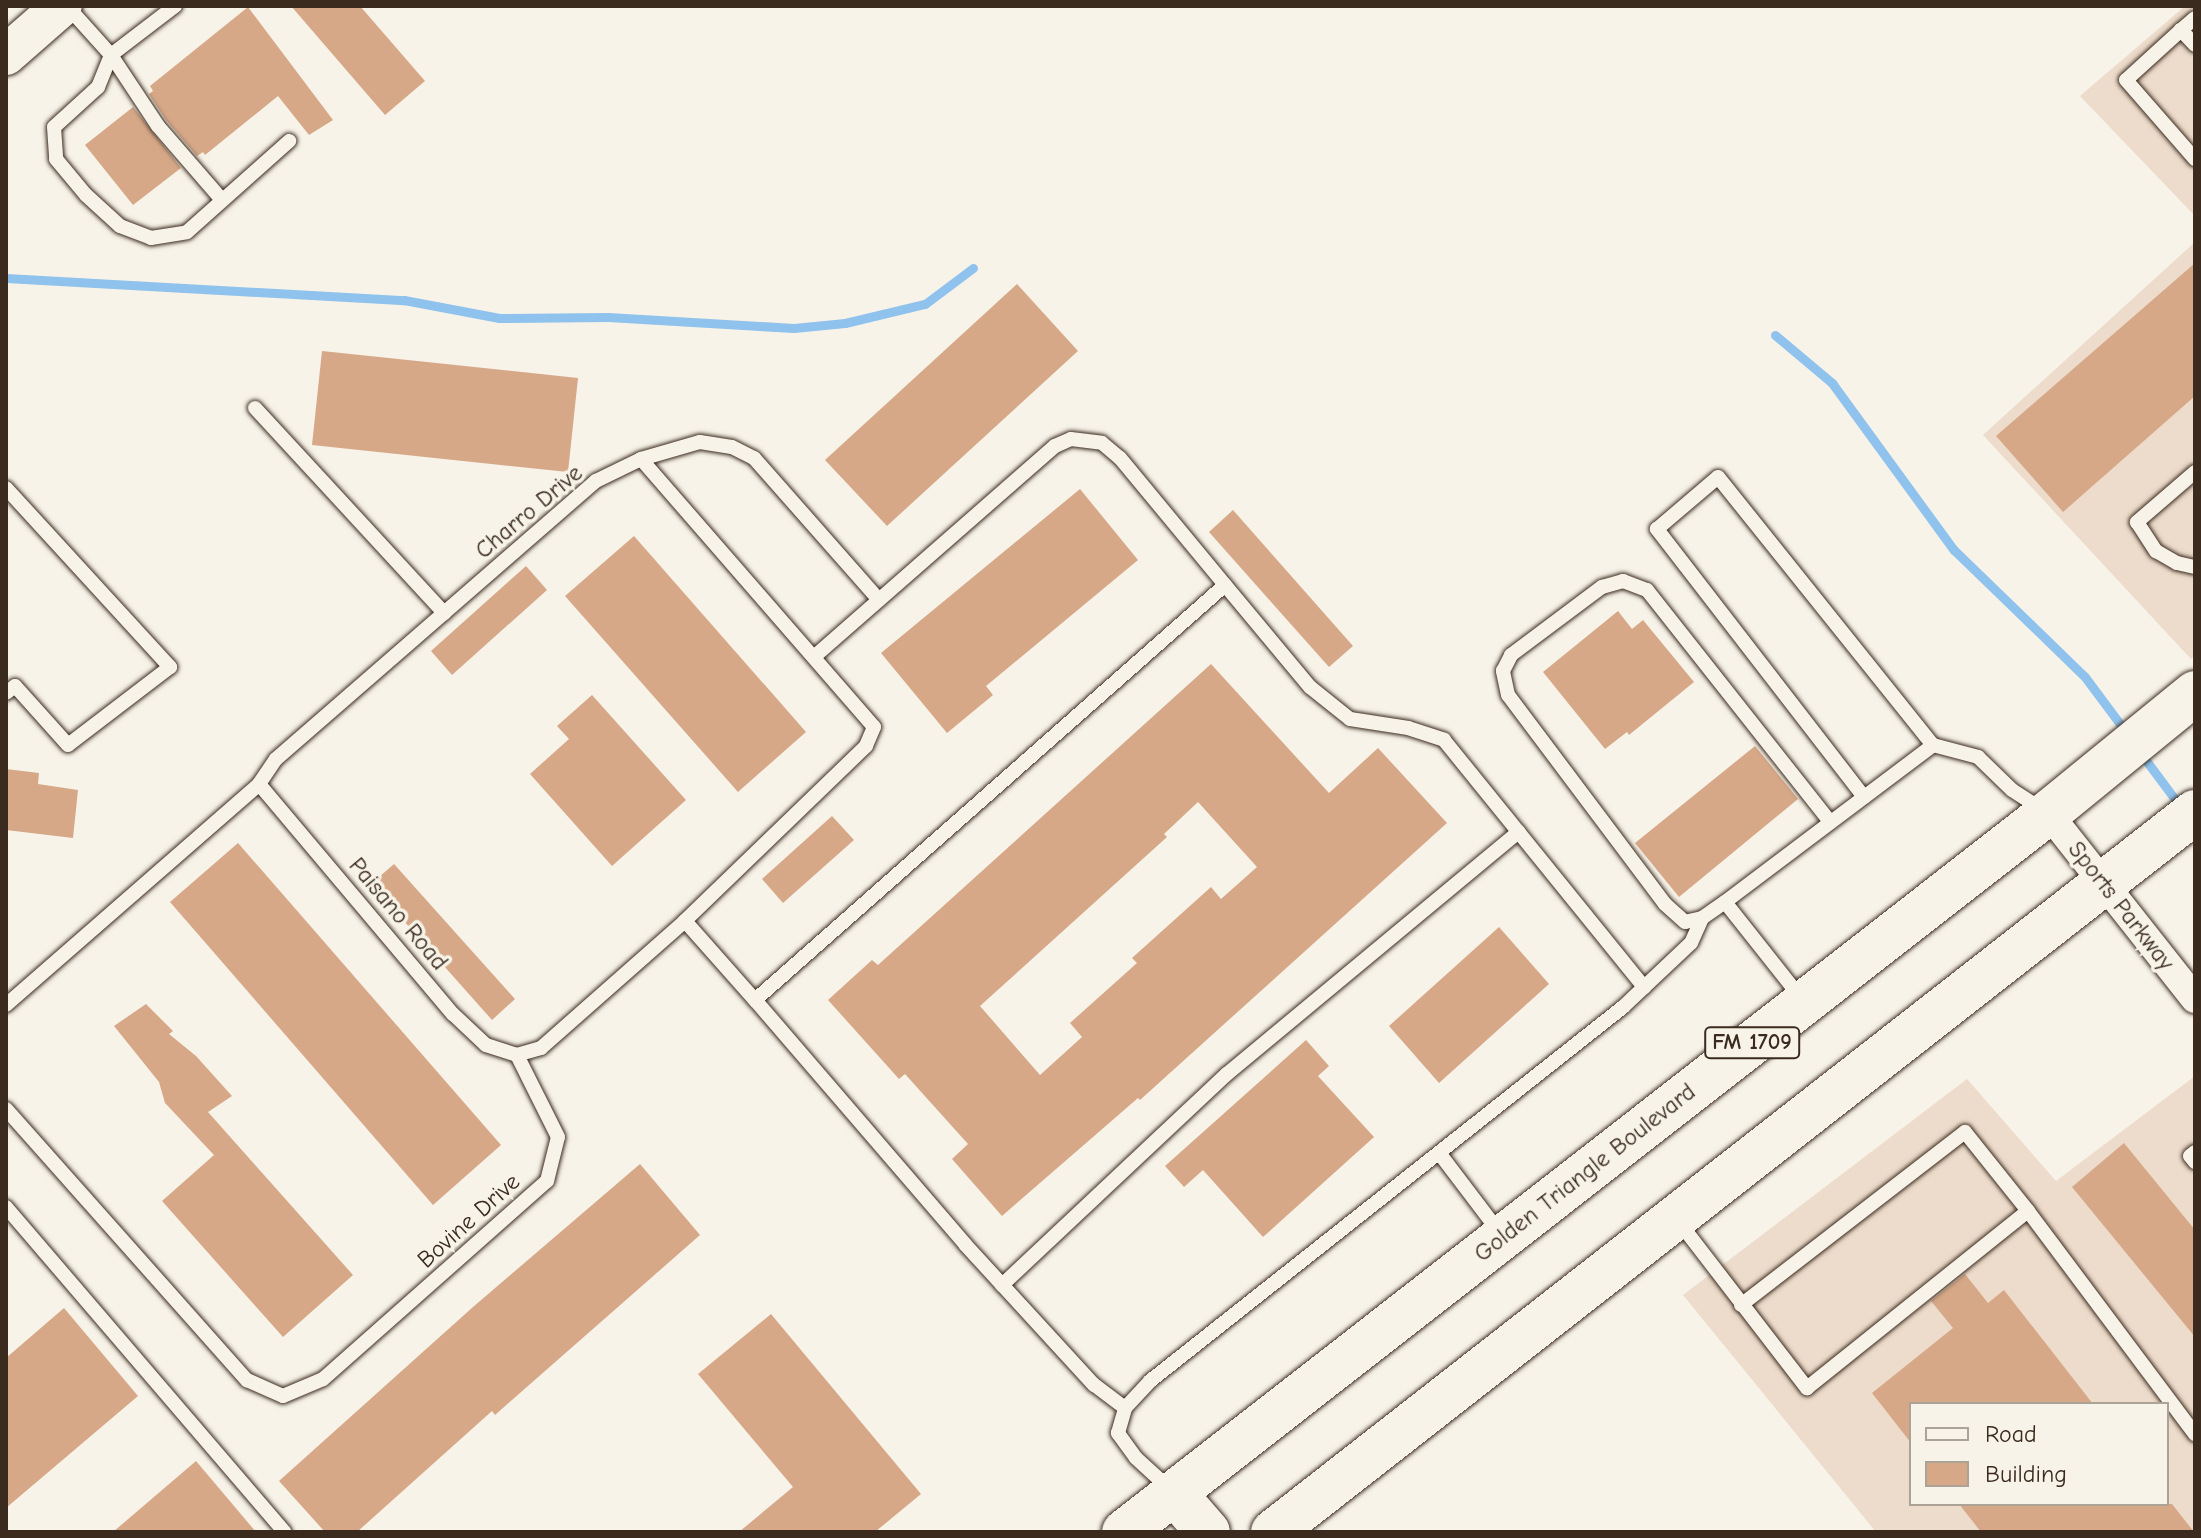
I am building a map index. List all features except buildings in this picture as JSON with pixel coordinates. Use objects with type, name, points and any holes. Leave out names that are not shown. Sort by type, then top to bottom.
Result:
[{"type":"main road","name":"Golden Triangle Boulevard","points":[[1124,1532],[2048,813],[2195,693]]},
{"type":"main road","points":[[1273,1532],[2195,812]]},
{"type":"main road","points":[[1175,1494],[1208,1532]]},
{"type":"street","points":[[6,55],[64,6]]},
{"type":"street","name":"Sports Parkway","points":[[2048,813],[2120,872],[2195,999]]},
{"type":"lane","points":[[64,6],[111,55],[158,126],[222,200]]},
{"type":"lane","points":[[175,6],[111,55],[98,87],[54,127],[56,159],[86,195],[120,226],[151,238],[187,232],[289,141]]},
{"type":"lane","points":[[2195,18],[2126,80],[2195,159]]},
{"type":"lane","points":[[2181,30],[2195,45]]},
{"type":"lane","points":[[255,408],[444,613]]},
{"type":"lane","points":[[815,656],[1055,446],[1083,438],[1102,443],[1120,458],[1310,687],[1350,719],[1408,728],[1444,740],[1644,987]]},
{"type":"lane","name":"Charro Drive","points":[[259,784],[276,759],[596,481],[641,459],[700,442],[732,447],[754,458],[879,600]]},
{"type":"lane","points":[[517,1055],[541,1048],[685,921],[866,746],[874,727],[641,459]]},
{"type":"lane","points":[[2195,472],[2137,522],[2156,551],[2177,563],[2195,567]]},
{"type":"lane","points":[[1864,797],[1657,529],[1718,477],[1933,745],[1978,757],[2012,790],[2048,813]]},
{"type":"lane","points":[[6,488],[170,667],[68,745],[9,685]]},
{"type":"lane","points":[[1830,822],[1647,590],[1623,581],[1602,587],[1511,655],[1503,671],[1508,695],[1665,904],[1685,922],[1702,918],[1725,902],[1933,745]]},
{"type":"lane","points":[[755,1000],[1225,585]]},
{"type":"lane","points":[[6,1005],[259,784]]},
{"type":"lane","name":"Paisano Road","points":[[259,784],[453,1014],[486,1045],[517,1055]]},
{"type":"lane","points":[[1002,1285],[1227,1074],[1519,832]]},
{"type":"lane","points":[[1725,902],[1804,1002]]},
{"type":"lane","points":[[1175,1494],[1136,1458],[1118,1433],[1125,1408],[1150,1381],[1440,1154],[1644,987],[1691,943],[1702,918]]},
{"type":"lane","points":[[685,921],[1002,1285],[1094,1385],[1125,1408]]},
{"type":"lane","name":"Bovine Drive","points":[[6,1109],[247,1380],[283,1396],[323,1379],[547,1181],[558,1137],[517,1055]]},
{"type":"lane","points":[[1741,1305],[1965,1132],[2195,1434]]},
{"type":"lane","points":[[2195,1152],[2190,1156],[2195,1162]]},
{"type":"lane","points":[[1440,1154],[1503,1236]]},
{"type":"lane","points":[[6,1207],[285,1532]]},
{"type":"lane","points":[[1676,1218],[1807,1388],[2028,1211]]},
{"type":"shaded area","points":[[2185,6],[2195,6],[2195,216],[2080,96]]},
{"type":"shaded area","points":[[2195,242],[2195,655],[2191,659],[1983,435]]},
{"type":"shaded area","points":[[2195,1076],[2195,1532],[1876,1532],[1683,1295],[1967,1079],[2056,1181]]},
{"type":"waterway","points":[[6,278],[404,300],[499,318],[608,317],[794,328],[845,323],[925,304],[973,268]]},
{"type":"waterway","points":[[1775,335],[1832,383],[1954,550],[2085,677],[2126,732]]},
{"type":"waterway","points":[[2139,751],[2183,810]]}]
